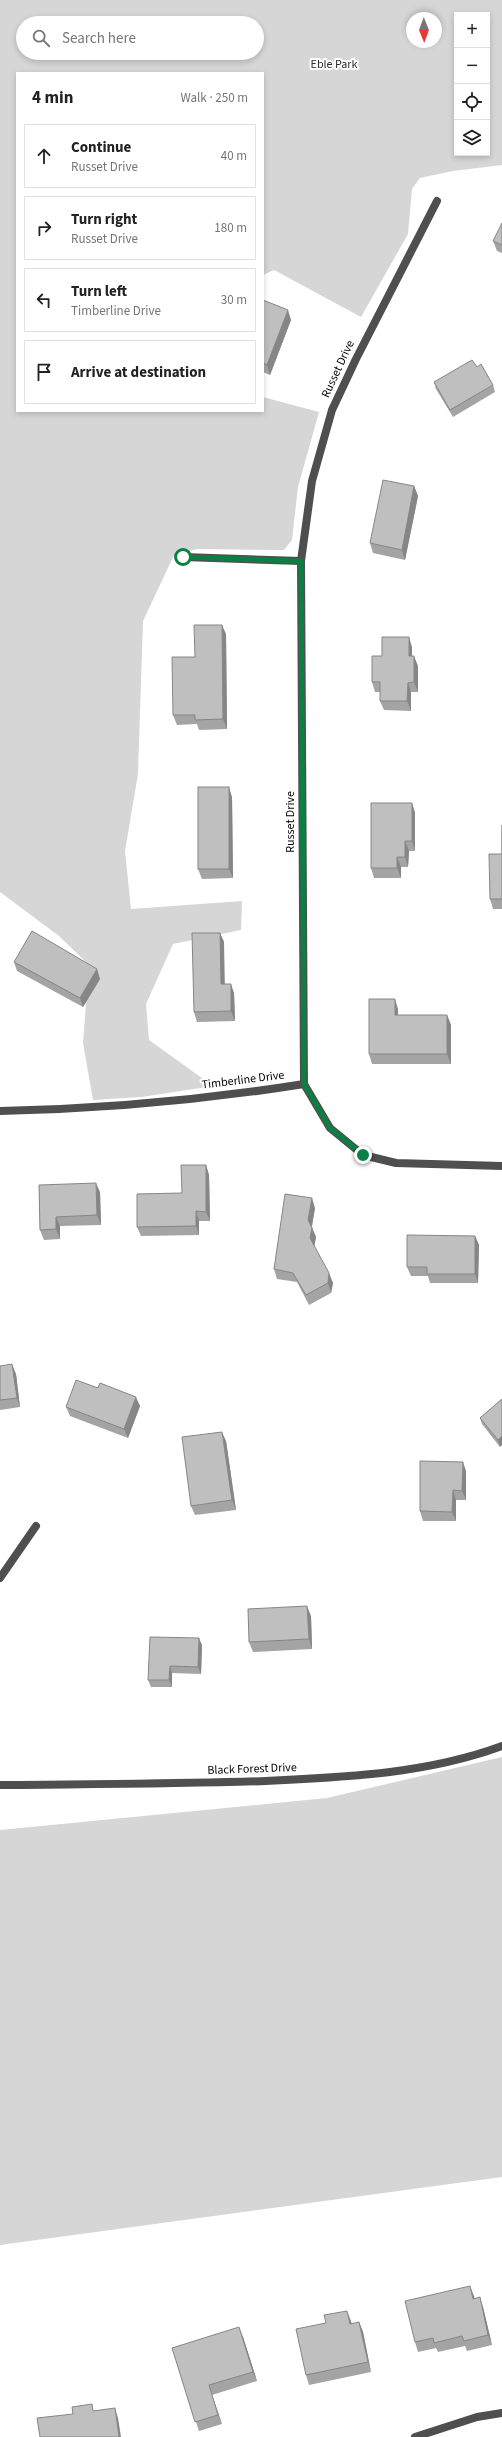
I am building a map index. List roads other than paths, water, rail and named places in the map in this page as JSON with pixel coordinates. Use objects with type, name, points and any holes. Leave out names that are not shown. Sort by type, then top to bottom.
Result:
[{"type":"street","name":"Russet Drive","points":[[304,1084],[301,561],[312,481],[332,410],[356,359],[437,201]]},
{"type":"street","points":[[183,557],[301,561]]},
{"type":"street","points":[[304,1084],[330,1128],[363,1155],[396,1163],[502,1166]]},
{"type":"street","name":"Timberline Drive","points":[[0,1111],[112,1107],[253,1092],[304,1084]]},
{"type":"street","points":[[0,1578],[36,1526]]},
{"type":"street","name":"Black Forest Drive","points":[[0,1785],[191,1784],[358,1777],[419,1768],[481,1754],[502,1746]]},
{"type":"street","points":[[415,2437],[477,2417],[502,2413]]},
{"type":"park label","name":"Eble Park","points":[[334,64]]}]
